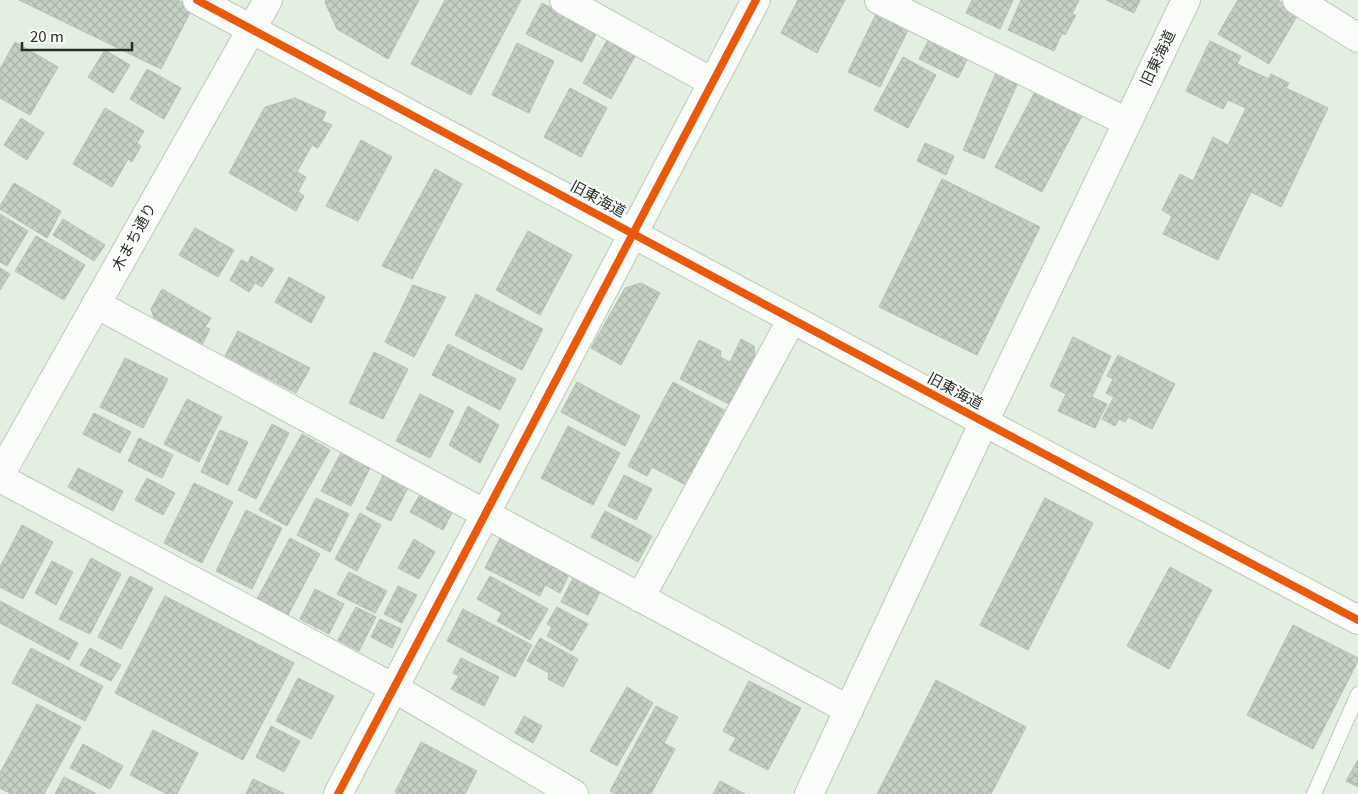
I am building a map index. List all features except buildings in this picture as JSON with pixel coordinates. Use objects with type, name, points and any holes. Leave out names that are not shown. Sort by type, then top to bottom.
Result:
[{"type":"street","name":"旧東海道","points":[[197,0],[984,422],[1186,0]]},
{"type":"street","name":"木まち通り","points":[[0,476],[268,0]]},
{"type":"street","points":[[564,0],[712,82]]},
{"type":"street","points":[[338,794],[756,0]]},
{"type":"street","points":[[879,0],[1127,122]]},
{"type":"street","points":[[1297,0],[1358,38]]},
{"type":"street","points":[[96,304],[848,710]]},
{"type":"street","points":[[640,598],[792,319]]},
{"type":"street","points":[[809,794],[984,422],[1358,620]]},
{"type":"street","points":[[0,476],[394,688],[574,794]]},
{"type":"lane","points":[[1314,794],[1358,694]]},
{"type":"cycle path","points":[[197,0],[984,422],[1358,620]]},
{"type":"cycle path","points":[[338,794],[756,0]]}]
